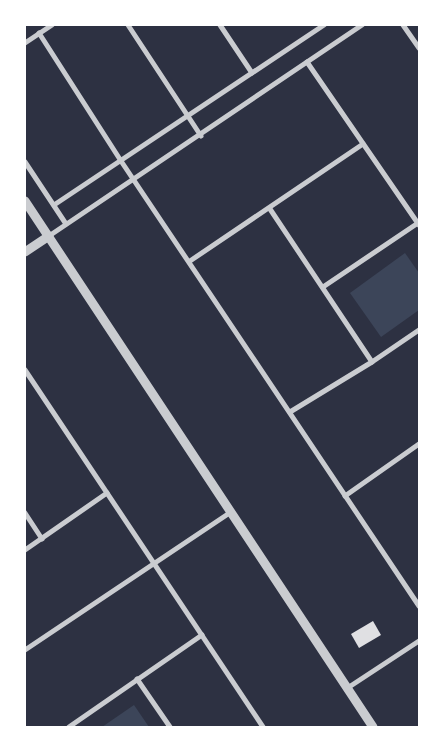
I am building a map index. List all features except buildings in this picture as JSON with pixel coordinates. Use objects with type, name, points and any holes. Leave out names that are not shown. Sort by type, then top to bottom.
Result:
[{"type":"street","points":[[25,43],[52,25]]},
{"type":"street","points":[[128,25],[201,136]]},
{"type":"street","points":[[220,25],[252,73]]},
{"type":"street","points":[[54,205],[252,73],[315,28],[324,25]]},
{"type":"street","points":[[25,252],[201,136],[362,25]]},
{"type":"street","points":[[403,25],[419,48]]},
{"type":"street","points":[[39,33],[121,161],[190,261],[419,606]]},
{"type":"street","points":[[307,62],[419,224],[323,287]]},
{"type":"street","points":[[190,261],[270,210],[363,144]]},
{"type":"street","points":[[25,162],[66,224]]},
{"type":"street","points":[[25,201],[346,689],[373,727]]},
{"type":"street","points":[[270,210],[372,362]]},
{"type":"street","points":[[290,412],[372,362],[419,330]]},
{"type":"street","points":[[25,370],[263,727]]},
{"type":"street","points":[[345,496],[419,444]]},
{"type":"street","points":[[25,550],[107,493]]},
{"type":"street","points":[[25,650],[231,512]]},
{"type":"street","points":[[25,513],[42,539]]},
{"type":"street","points":[[69,727],[202,635]]},
{"type":"street","points":[[346,689],[419,641]]},
{"type":"street","points":[[137,679],[170,727]]},
{"type":"shaded area","points":[[405,253],[419,273],[419,310],[381,337],[350,293]]},
{"type":"shaded area","points":[[134,705],[149,727],[102,727]]}]
